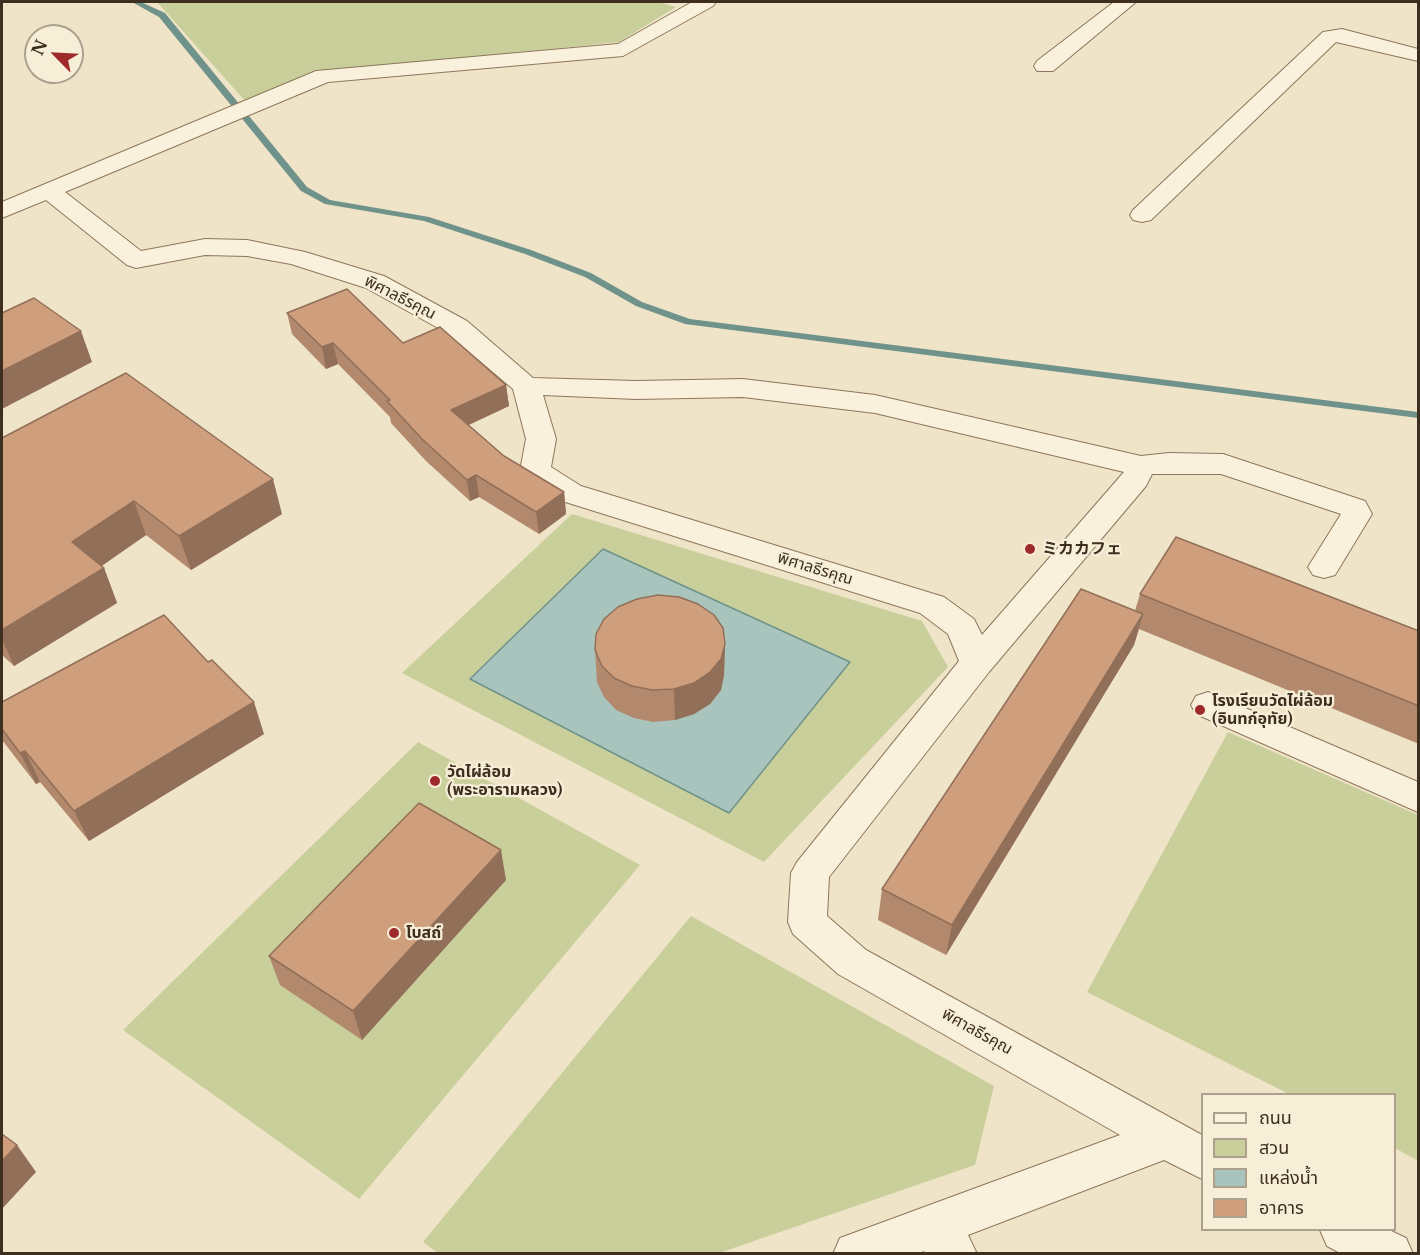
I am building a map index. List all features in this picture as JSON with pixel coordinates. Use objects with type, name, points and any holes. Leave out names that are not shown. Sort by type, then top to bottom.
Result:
[{"type":"street","points":[[2,210],[324,76],[623,50],[706,2]]},
{"type":"street","points":[[1045,66],[1126,2]]},
{"type":"street","points":[[1142,215],[1330,36],[1342,35],[1419,54]]},
{"type":"street","name":"พิศาลธีรคุณ","points":[[48,190],[136,260],[204,247],[247,248],[296,257],[375,282],[457,327],[526,386],[541,439],[535,471],[570,493],[932,605],[962,627],[976,663],[810,873],[807,922],[852,962],[1184,1148]]},
{"type":"street","points":[[526,386],[636,390],[743,388],[875,404],[1141,466],[1169,463],[1223,464],[1345,503],[1354,508],[1357,514],[1324,567]]},
{"type":"street","points":[[976,663],[1135,479],[1141,466]]},
{"type":"street","points":[[1208,705],[1419,798]]},
{"type":"street","points":[[856,1254],[943,1240],[1184,1148]]},
{"type":"street","points":[[1345,1231],[1390,1254]]},
{"type":"green space","points":[[157,2],[658,2],[676,7],[619,42],[307,74],[246,102]]},
{"type":"green space","points":[[572,514],[922,621],[948,667],[764,862],[402,673]]},
{"type":"green space","points":[[1228,732],[1418,815],[1418,1161],[1396,1149],[1396,1093],[1287,1093],[1087,992]]},
{"type":"green space","points":[[418,742],[640,865],[359,1199],[123,1030]]},
{"type":"green space","points":[[691,916],[994,1086],[975,1165],[719,1253],[439,1254],[423,1242]]},
{"type":"water","points":[[603,549],[850,662],[729,813],[470,679]]},
{"type":"building","points":[[347,289],[403,343],[440,327],[506,385],[451,410],[504,456],[564,492],[536,512],[476,475],[467,480],[422,439],[387,401],[390,400],[333,343],[322,347],[287,313]]},
{"type":"building","points":[[34,298],[81,331],[2,371],[2,313]]},
{"type":"building","points":[[126,373],[273,479],[179,536],[134,501],[72,542],[104,568],[2,630],[2,438]]},
{"type":"building","points":[[1176,537],[1419,631],[1419,706],[1140,594]]},
{"type":"building","points":[[1081,589],[1143,614],[952,925],[882,889]]},
{"type":"building","points":[[658,595],[679,597],[698,604],[714,615],[723,628],[725,644],[721,659],[710,672],[694,683],[674,689],[652,690],[632,686],[614,678],[602,666],[595,650],[596,634],[604,619],[618,607],[637,599]]},
{"type":"building","points":[[164,615],[208,662],[212,660],[254,702],[74,811],[25,751],[20,753],[2,729],[2,702]]},
{"type":"building","name":"โบสถ์","points":[[419,803],[501,850],[353,1011],[269,956]]},
{"type":"building","points":[[2,1134],[17,1145],[2,1161]]},
{"type":"waterway","points":[[136,2],[162,15],[304,189],[328,202],[426,219],[528,252],[588,275],[639,304],[688,322],[1418,415]]},
{"type":"place","name":"ミカカフェ","points":[[1030,549]]},
{"type":"place","name":"โรงเรียนวัดไผ่ล้อม (อินทก์อุทัย)","points":[[1200,710]]},
{"type":"place","name":"วัดไผ่ล้อม (พระอารามหลวง)","points":[[435,781]]},
{"type":"place","name":"โบสถ์","points":[[394,933]]}]
